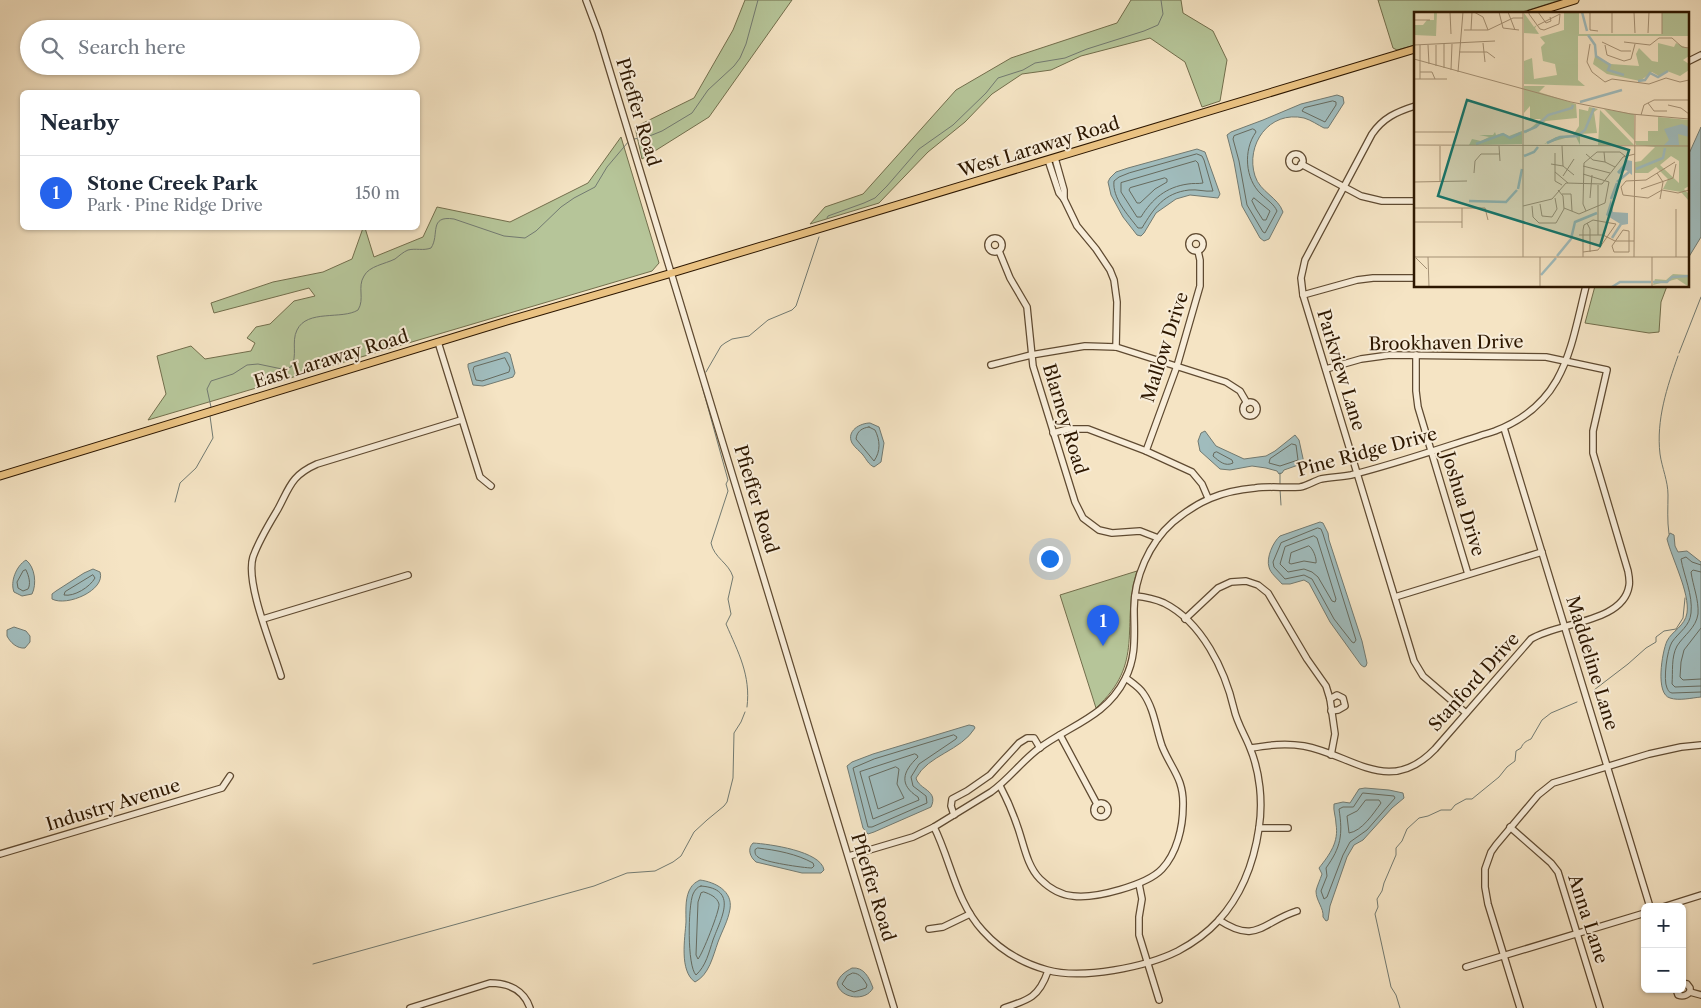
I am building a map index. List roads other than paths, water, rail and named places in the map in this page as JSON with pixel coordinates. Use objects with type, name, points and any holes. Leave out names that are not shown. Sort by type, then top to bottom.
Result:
[{"type":"main road","points":[[1536,12],[1575,0]]},
{"type":"main road","name":"West Laraway Road","points":[[672,273],[1414,49]]},
{"type":"main road","name":"East Laraway Road","points":[[0,476],[438,342],[672,273]]},
{"type":"street","name":"Pfieffer Road","points":[[586,0],[598,32],[672,273],[894,1008]]},
{"type":"street","points":[[1688,62],[1701,55]]},
{"type":"street","name":"Parkview Lane","points":[[1414,106],[1395,113],[1380,124],[1368,140],[1305,260],[1301,278],[1303,295],[1414,661],[1420,672],[1466,713]]},
{"type":"street","points":[[1051,159],[1059,193],[1064,199],[1077,226],[1110,270],[1117,302],[1116,347]]},
{"type":"street","points":[[1301,164],[1360,196],[1382,201],[1414,201]]},
{"type":"street","name":"Blarney Road","points":[[999,251],[1010,278],[1027,307],[1033,366],[1077,508],[1088,523],[1106,533],[1140,531],[1158,538]]},
{"type":"street","name":"Mallow Drive","points":[[1146,450],[1177,366],[1200,286],[1198,251]]},
{"type":"street","points":[[1303,295],[1356,280],[1414,278]]},
{"type":"street","name":"Pine Ridge Drive","points":[[849,856],[913,837],[934,827],[1000,786],[1028,757],[1099,711],[1114,697],[1126,678],[1133,656],[1135,596],[1144,562],[1158,538],[1172,523],[1208,498],[1226,492],[1256,488],[1303,486],[1321,479],[1357,474],[1504,428],[1529,413],[1543,400],[1556,382],[1567,361],[1585,288]]},
{"type":"street","points":[[438,342],[480,477],[492,486]]},
{"type":"street","points":[[992,366],[1031,355],[1085,346],[1116,347],[1231,384],[1240,391],[1247,403]]},
{"type":"street","name":"Brookhaven Drive","points":[[1326,369],[1371,356],[1390,355],[1546,357],[1567,361]]},
{"type":"street","name":"Joshua Drive","points":[[1416,356],[1417,403],[1468,574]]},
{"type":"street","name":"Stanford Drive","points":[[1251,748],[1279,743],[1305,746],[1372,770],[1389,772],[1403,770],[1418,763],[1431,753],[1531,639],[1543,632],[1611,611],[1623,601],[1629,586],[1628,571],[1593,453],[1593,431],[1607,370],[1567,361]]},
{"type":"street","points":[[282,676],[252,579],[252,559],[294,478],[304,470],[317,464],[462,420]]},
{"type":"street","name":"Maddeline Lane","points":[[1504,428],[1649,903]]},
{"type":"street","points":[[1053,433],[1068,429],[1088,429],[1146,450],[1192,472],[1202,484],[1208,498]]},
{"type":"street","points":[[1395,597],[1542,552]]},
{"type":"street","points":[[263,619],[408,575]]},
{"type":"street","points":[[1185,619],[1218,588],[1231,582],[1246,581],[1258,585],[1268,593],[1307,659],[1326,686],[1330,699],[1335,734],[1331,755]]},
{"type":"street","points":[[934,827],[944,846],[958,891],[970,914],[983,931],[1020,960],[1048,970],[1089,974],[1147,962],[1166,956],[1186,946],[1205,933],[1219,920],[1232,904],[1244,884],[1259,828],[1261,803],[1258,776],[1251,748],[1238,723],[1230,691],[1218,662],[1206,642],[1185,619],[1164,603],[1147,597],[1135,596]]},
{"type":"street","points":[[1000,786],[1012,810],[1032,869],[1040,879],[1058,892],[1071,896],[1086,897],[1139,884],[1158,872],[1171,857],[1178,840],[1183,806],[1182,785],[1162,746],[1149,704],[1142,691],[1126,678]]},
{"type":"street","points":[[1330,699],[1337,695],[1343,698],[1345,706],[1331,711]]},
{"type":"street","points":[[1060,735],[1097,804]]},
{"type":"street","points":[[954,815],[951,806],[952,799],[990,775],[1020,743],[1027,738],[1034,738],[1040,748]]},
{"type":"street","points":[[1520,1008],[1488,904],[1484,878],[1491,852],[1538,795],[1553,783],[1657,752],[1701,745]]},
{"type":"street","name":"Industry Avenue","points":[[0,854],[222,788],[230,776]]},
{"type":"street","name":"Anna Lane","points":[[1510,827],[1556,869],[1561,878],[1600,1008]]},
{"type":"street","points":[[1259,828],[1288,828]]},
{"type":"street","points":[[1139,884],[1142,899],[1139,935],[1159,1000]]},
{"type":"street","points":[[1676,903],[1701,895]]},
{"type":"street","points":[[1219,920],[1234,930],[1252,932],[1264,928],[1277,918],[1297,911]]},
{"type":"street","points":[[1466,967],[1641,913]]},
{"type":"street","points":[[929,929],[952,924],[970,914]]},
{"type":"street","points":[[1004,1008],[1030,998],[1042,987],[1048,970]]},
{"type":"street","points":[[410,1008],[490,983],[502,983],[513,987],[528,1001],[530,1008]]},
{"type":"street","points":[[1686,984],[1690,988],[1690,992]]},
{"type":"street","points":[[1677,993],[1682,997],[1687,996],[1690,992]]},
{"type":"street","points":[[1690,992],[1701,995]]},
{"type":"water","points":[[1337,95],[1343,97],[1344,103],[1328,128],[1324,128],[1304,118],[1291,117],[1280,119],[1263,132],[1257,142],[1253,164],[1257,182],[1277,202],[1283,212],[1269,239],[1264,241],[1260,238],[1242,206],[1227,135],[1301,104]]},
{"type":"water","points":[[1701,127],[1701,237],[1688,258],[1688,156]]},
{"type":"water","points":[[1197,149],[1205,152],[1220,194],[1218,198],[1190,195],[1176,199],[1156,213],[1141,236],[1137,235],[1123,217],[1111,195],[1108,182],[1110,178],[1116,172],[1128,168]]},
{"type":"water","points":[[507,352],[510,354],[515,373],[513,377],[483,386],[473,385],[468,364]]},
{"type":"water","points":[[870,423],[879,427],[884,443],[881,462],[874,467],[853,445],[851,439],[852,431],[855,428],[862,424]]},
{"type":"water","points":[[1205,431],[1216,446],[1244,459],[1266,456],[1295,435],[1299,440],[1304,463],[1284,470],[1279,474],[1277,471],[1252,466],[1230,470],[1220,469],[1200,451],[1198,441],[1201,433]]},
{"type":"water","points":[[1320,522],[1323,523],[1328,533],[1362,641],[1367,663],[1364,667],[1330,622],[1309,583],[1304,580],[1282,584],[1272,574],[1268,563],[1273,546],[1280,536]]},
{"type":"water","points":[[1670,533],[1674,535],[1675,546],[1678,552],[1687,551],[1701,562],[1701,697],[1674,699],[1665,695],[1662,689],[1661,672],[1665,646],[1669,637],[1686,618],[1687,613],[1686,596],[1667,539]]},
{"type":"water","points":[[26,560],[33,571],[34,590],[32,594],[22,596],[14,592],[13,579],[19,566]]},
{"type":"water","points":[[93,569],[100,572],[100,579],[91,591],[67,601],[52,599],[52,594],[56,591]]},
{"type":"water","points":[[14,627],[26,631],[30,636],[30,642],[25,648],[14,645],[7,636],[7,630]]},
{"type":"water","points":[[969,725],[975,728],[969,736],[928,764],[916,778],[931,794],[933,801],[931,807],[868,834],[863,828],[847,766],[852,762],[873,754]]},
{"type":"water","points":[[1365,788],[1403,793],[1404,798],[1392,808],[1363,840],[1354,845],[1347,857],[1330,906],[1328,920],[1326,921],[1323,917],[1316,891],[1322,874],[1319,868],[1330,853],[1335,842],[1337,830],[1334,804],[1350,803],[1359,789]]},
{"type":"water","points":[[753,843],[782,847],[804,853],[821,863],[824,870],[821,873],[802,873],[756,862],[750,853]]},
{"type":"water","points":[[700,880],[722,888],[729,897],[730,909],[710,965],[704,975],[695,982],[687,970],[684,945],[688,895],[693,884]]},
{"type":"water","points":[[852,968],[860,969],[866,974],[873,988],[870,992],[854,997],[839,988],[837,983],[840,978]]},
{"type":"waterway","points":[[634,139],[647,137],[662,131],[692,113],[708,90],[734,66],[746,44],[758,0]]},
{"type":"waterway","points":[[827,218],[875,198],[919,149],[953,125],[986,93],[998,78],[1023,70],[1035,63],[1065,58],[1158,25],[1163,14],[1161,0]]},
{"type":"waterway","points":[[211,407],[207,389],[211,381],[233,374],[247,365],[258,364],[282,369],[291,367],[294,358],[295,335],[302,324],[308,319],[351,313],[358,310],[361,302],[361,284],[366,273],[395,259],[408,250],[431,248],[434,243],[436,227],[441,220],[454,219],[504,236],[525,238],[536,231],[561,207],[595,187],[607,167],[629,141]]},
{"type":"waterway","points":[[706,372],[721,346],[725,343],[732,339],[749,336],[768,320],[792,310],[796,306],[819,237]]},
{"type":"waterway","points":[[1679,353],[1701,297]]},
{"type":"waterway","points":[[1669,534],[1668,490],[1659,441],[1661,416],[1666,392],[1678,356]]},
{"type":"waterway","points":[[702,386],[728,480],[726,484],[728,491],[711,543],[715,553],[733,577],[728,599],[731,614],[726,624],[745,674],[748,695],[747,707]]},
{"type":"waterway","points":[[175,502],[180,483],[196,468],[213,438],[210,416]]},
{"type":"waterway","points":[[1280,473],[1280,485]]},
{"type":"waterway","points":[[1280,489],[1281,505]]},
{"type":"waterway","points":[[1594,690],[1656,642],[1656,637],[1664,631],[1676,629],[1683,618],[1685,598]]},
{"type":"waterway","points":[[1400,1008],[1391,987],[1375,914],[1378,907],[1377,899],[1396,855],[1396,848],[1402,841],[1407,829],[1419,818],[1441,810],[1451,810],[1455,805],[1466,799],[1472,799],[1515,761],[1516,751],[1531,739],[1542,720],[1551,713],[1577,702]]},
{"type":"waterway","points":[[313,964],[594,886],[627,873],[655,871],[673,862],[681,856],[694,832],[727,802],[733,778],[734,733],[745,712]]},
{"type":"place","name":"Stone Creek Park","points":[[1103,646]]}]
